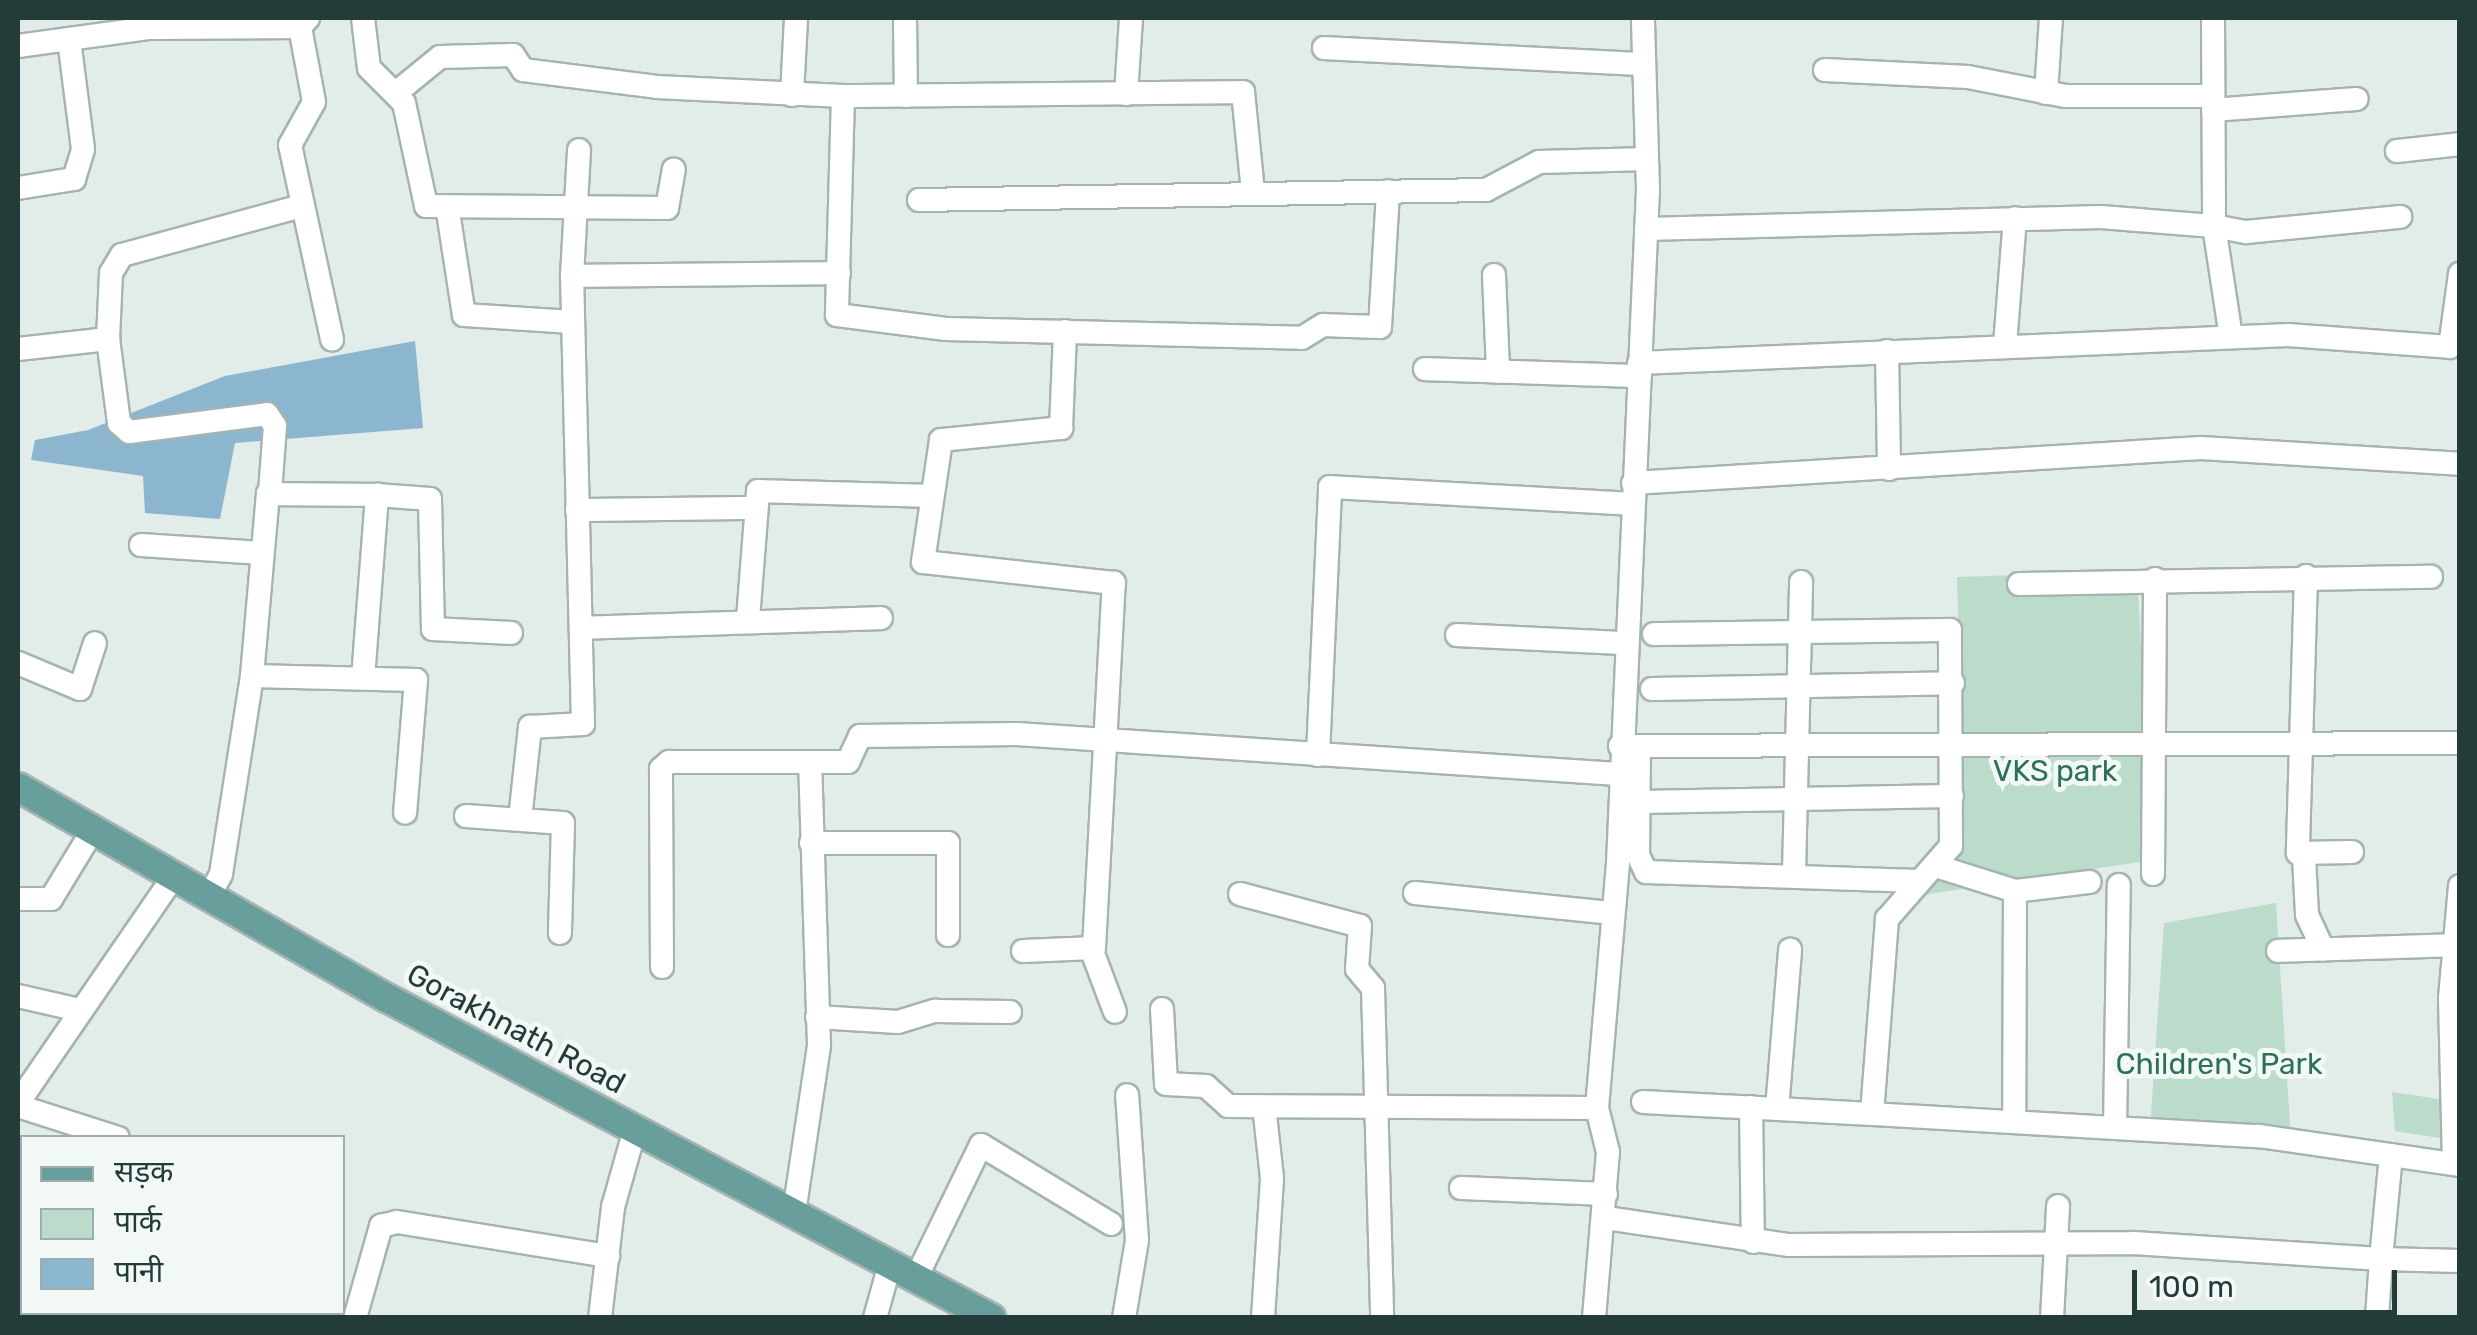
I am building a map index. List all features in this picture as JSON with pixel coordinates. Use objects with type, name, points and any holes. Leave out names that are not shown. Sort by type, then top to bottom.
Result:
[{"type":"main road","name":"Gorakhnath Road","points":[[18,788],[635,1129],[991,1318]]},
{"type":"street","points":[[363,18],[370,68],[397,92],[420,198],[448,212],[666,208],[674,170]]},
{"type":"street","points":[[792,95],[796,18]]},
{"type":"street","points":[[906,18],[906,96]]},
{"type":"street","points":[[1126,94],[1131,18]]},
{"type":"street","points":[[1643,18],[1646,229],[1621,643],[1646,872],[1794,873],[1918,881]]},
{"type":"street","points":[[2046,93],[2051,18]]},
{"type":"street","points":[[2212,18],[2214,226],[2230,337]]},
{"type":"street","points":[[18,46],[150,28],[304,22],[314,102],[291,130],[301,206],[332,340]]},
{"type":"street","points":[[18,188],[74,179],[83,149],[68,39]]},
{"type":"street","points":[[1324,48],[1644,64]]},
{"type":"street","points":[[397,92],[440,57],[512,55],[522,70],[792,95],[1243,92],[1253,192]]},
{"type":"street","points":[[1826,70],[1968,77],[2046,93],[2213,103],[2356,99]]},
{"type":"street","points":[[843,96],[839,274],[843,320],[1302,338],[1324,326],[1380,327],[1388,191]]},
{"type":"street","points":[[2396,151],[2460,144]]},
{"type":"street","points":[[520,819],[530,728],[583,724],[572,276],[579,150]]},
{"type":"street","points":[[919,200],[1486,190],[1539,162],[1647,160]]},
{"type":"street","points":[[208,896],[221,874],[252,676],[276,426],[267,414],[128,432],[119,423],[108,339],[111,273],[122,254],[301,206]]},
{"type":"street","points":[[448,212],[464,315],[573,322]]},
{"type":"street","points":[[1646,229],[2014,218],[2214,226],[2246,232],[2400,217]]},
{"type":"street","points":[[2005,345],[2014,218]]},
{"type":"street","points":[[572,276],[839,274]]},
{"type":"street","points":[[1425,370],[1639,370],[1888,350],[2230,337],[2455,347],[2460,274]]},
{"type":"street","points":[[1494,275],[1498,372]]},
{"type":"street","points":[[1065,331],[1062,428],[942,438],[923,565],[1114,583],[1109,740],[1092,951],[1114,1012]]},
{"type":"street","points":[[18,350],[108,339]]},
{"type":"street","points":[[1888,350],[1888,469]]},
{"type":"street","points":[[1318,755],[1330,487],[1632,494],[1888,469],[2201,448],[2460,464]]},
{"type":"street","points":[[748,619],[758,491],[775,486],[932,496]]},
{"type":"street","points":[[270,493],[430,499],[433,629],[510,633]]},
{"type":"street","points":[[364,678],[376,495]]},
{"type":"street","points":[[578,510],[754,508]]},
{"type":"street","points":[[141,545],[262,553]]},
{"type":"street","points":[[2306,576],[2300,744],[2304,857],[2307,915],[2324,949]]},
{"type":"street","points":[[2019,584],[2306,576],[2431,577]]},
{"type":"street","points":[[2153,874],[2156,579]]},
{"type":"street","points":[[1794,873],[1801,582]]},
{"type":"street","points":[[581,628],[748,619],[882,618]]},
{"type":"street","points":[[1654,634],[1800,629],[1950,630],[1951,846],[1939,866],[1918,881],[1886,919],[1872,1114]]},
{"type":"street","points":[[1457,634],[1621,643]]},
{"type":"street","points":[[18,663],[80,689],[95,642]]},
{"type":"street","points":[[252,676],[416,680],[405,813]]},
{"type":"street","points":[[1652,688],[1953,684]]},
{"type":"street","points":[[662,967],[662,764],[850,761],[860,736],[1109,740],[1618,774]]},
{"type":"street","points":[[1630,746],[2460,743]]},
{"type":"street","points":[[1601,1316],[1606,1206],[1597,1108],[1614,913],[1618,774],[1630,746]]},
{"type":"street","points":[[794,1214],[806,1176],[817,1017],[810,762]]},
{"type":"street","points":[[1639,802],[1952,796]]},
{"type":"street","points":[[466,816],[564,824],[560,932]]},
{"type":"street","points":[[18,899],[51,899],[92,830]]},
{"type":"street","points":[[811,843],[948,843],[948,935]]},
{"type":"street","points":[[2304,857],[2352,852]]},
{"type":"street","points":[[1939,866],[2016,891],[2090,882]]},
{"type":"street","points":[[111,1135],[20,1094],[174,876]]},
{"type":"street","points":[[2115,1127],[2119,885]]},
{"type":"street","points":[[1643,1102],[2115,1127],[2457,1164],[2455,999],[2460,886]]},
{"type":"street","points":[[2014,1122],[2016,891]]},
{"type":"street","points":[[1415,893],[1614,913]]},
{"type":"street","points":[[1240,894],[1359,922],[1378,1106],[1382,1318]]},
{"type":"street","points":[[2278,950],[2456,945]]},
{"type":"street","points":[[1022,950],[1092,951]]},
{"type":"street","points":[[1777,1108],[1790,950]]},
{"type":"street","points":[[18,996],[79,1010]]},
{"type":"street","points":[[1162,1008],[1168,1086],[1206,1086],[1222,1104],[1597,1108]]},
{"type":"street","points":[[817,1017],[898,1022],[936,1010],[1010,1012]]},
{"type":"street","points":[[1124,1318],[1136,1240],[1126,1095]]},
{"type":"street","points":[[1263,1318],[1272,1178],[1264,1106]]},
{"type":"street","points":[[1751,1108],[1753,1242]]},
{"type":"street","points":[[600,1318],[608,1256],[635,1129]]},
{"type":"street","points":[[916,1278],[981,1146],[1111,1224]]},
{"type":"street","points":[[2377,1318],[2390,1155]]},
{"type":"street","points":[[1461,1188],[1606,1206],[1753,1242],[2056,1242],[2460,1261]]},
{"type":"street","points":[[2052,1318],[2058,1206]]},
{"type":"street","points":[[355,1318],[381,1226],[397,1222],[608,1256]]},
{"type":"street","points":[[875,1318],[890,1264]]},
{"type":"green space","name":"VKS park","points":[[2137,571],[2152,860],[1909,897],[1950,867],[1964,843],[1957,577]]},
{"type":"green space","name":"Children's Park","points":[[2276,903],[2291,1141],[2150,1129],[2164,923]]},
{"type":"green space","points":[[2392,1092],[2459,1102],[2459,1141],[2395,1131]]},
{"type":"water","points":[[415,341],[423,428],[235,443],[220,519],[145,513],[143,476],[31,460],[35,440],[88,430],[225,376]]}]
